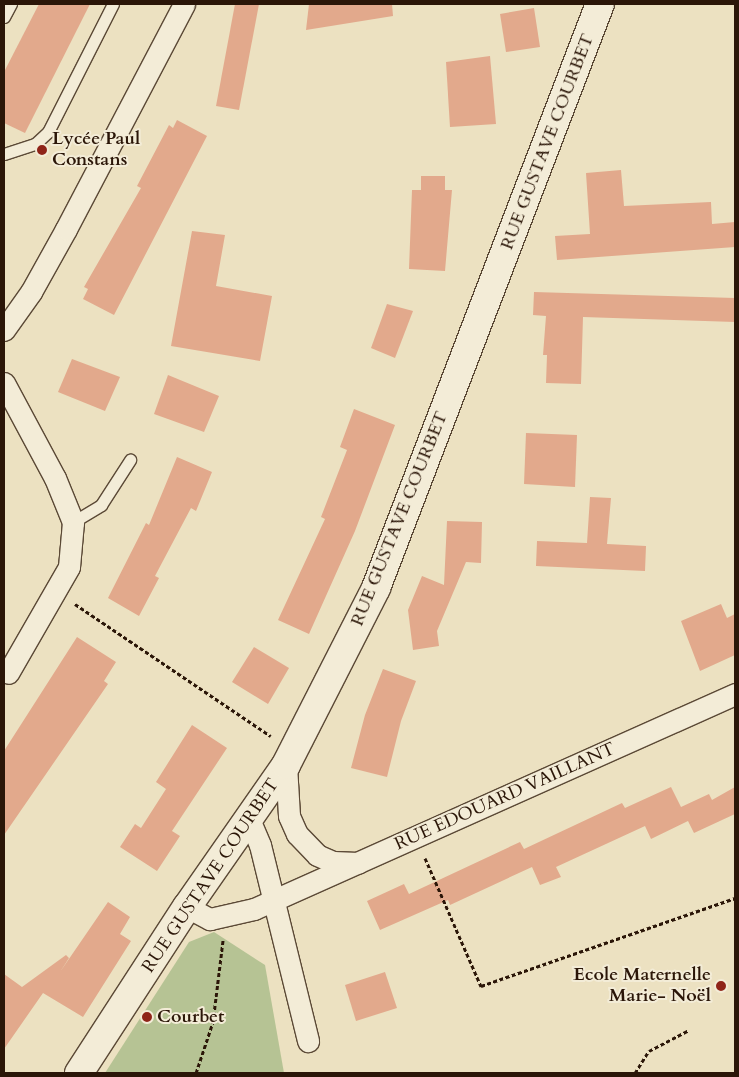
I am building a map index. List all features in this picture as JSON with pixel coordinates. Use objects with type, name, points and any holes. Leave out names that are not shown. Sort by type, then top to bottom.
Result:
[{"type":"street","points":[[4,330],[31,292],[66,229],[184,4]]},
{"type":"street","name":"RUE GUSTAVE COURBET","points":[[79,1073],[187,907],[290,758],[376,588],[600,4]]},
{"type":"street","points":[[4,383],[55,478],[73,522],[68,566],[8,673]]},
{"type":"street","name":"RUE EDOUARD VAILLANT","points":[[226,917],[274,900],[361,863],[416,837],[733,699]]},
{"type":"street","points":[[290,758],[289,816],[297,834],[317,854],[333,862],[361,863]]},
{"type":"street","points":[[249,819],[260,845],[308,1041]]},
{"type":"street","points":[[187,907],[210,919],[226,917]]},
{"type":"lane","points":[[4,17],[11,4]]},
{"type":"lane","points":[[4,154],[35,144],[48,132],[113,4]]},
{"type":"lane","points":[[73,522],[101,505],[130,460]]},
{"type":"path","points":[[54,592],[290,758]]},
{"type":"path","points":[[416,837],[481,986],[735,898]]},
{"type":"path","points":[[196,1073],[213,1022],[226,917]]},
{"type":"path","points":[[635,1073],[649,1051],[689,1030]]},
{"type":"green space","points":[[214,932],[265,965],[284,1073],[105,1073],[189,942]]},
{"type":"building","points":[[39,4],[90,4],[25,133],[4,123],[4,72]]},
{"type":"building","points":[[235,4],[259,4],[239,110],[216,106]]},
{"type":"building","points":[[309,4],[392,4],[393,16],[306,30]]},
{"type":"building","points":[[534,8],[540,47],[506,52],[500,14]]},
{"type":"building","points":[[490,56],[496,124],[450,127],[446,62]]},
{"type":"building","points":[[177,120],[207,136],[114,315],[83,299],[88,289],[84,287],[141,188],[137,186],[169,125],[173,128]]},
{"type":"building","points":[[621,170],[624,206],[711,202],[712,224],[735,222],[735,247],[557,260],[555,236],[590,234],[586,173]]},
{"type":"building","points":[[421,176],[445,176],[445,190],[452,190],[445,271],[409,269],[412,190],[421,190]]},
{"type":"building","points":[[192,231],[225,235],[216,286],[272,296],[260,361],[171,346]]},
{"type":"building","points":[[534,292],[735,298],[735,322],[583,317],[581,384],[546,383],[547,355],[543,355],[546,316],[533,315]]},
{"type":"building","points":[[387,304],[413,311],[395,358],[371,348]]},
{"type":"building","points":[[72,359],[120,377],[105,411],[58,392]]},
{"type":"building","points":[[168,375],[219,396],[204,432],[154,414]]},
{"type":"building","points":[[354,409],[395,425],[355,531],[309,634],[278,620],[325,519],[321,517],[347,450],[340,447]]},
{"type":"building","points":[[526,433],[577,435],[575,487],[524,484]]},
{"type":"building","points":[[177,457],[212,472],[196,511],[191,508],[155,576],[159,578],[139,616],[108,598],[146,523],[149,525]]},
{"type":"building","points":[[590,497],[611,498],[607,544],[646,546],[645,571],[536,566],[537,541],[587,543]]},
{"type":"building","points":[[447,521],[482,522],[481,563],[466,562],[437,631],[439,646],[413,650],[408,610],[422,576],[444,585]]},
{"type":"building","points":[[721,604],[727,618],[735,614],[735,655],[700,671],[681,621]]},
{"type":"building","points":[[77,637],[116,662],[104,681],[108,684],[4,835],[4,751]]},
{"type":"building","points":[[254,647],[289,668],[268,704],[232,682]]},
{"type":"building","points":[[383,669],[416,681],[401,721],[387,777],[351,768],[365,715]]},
{"type":"building","points":[[192,725],[227,748],[172,831],[180,836],[157,871],[120,847],[135,824],[141,828],[166,789],[156,782]]},
{"type":"building","points":[[671,787],[681,807],[709,794],[712,800],[735,787],[735,814],[694,833],[688,821],[651,839],[645,826],[556,867],[561,877],[540,885],[532,867],[450,905],[448,900],[380,930],[367,901],[404,884],[409,894],[520,842],[524,849],[622,803],[625,808]]},
{"type":"building","points":[[108,902],[130,917],[120,934],[131,941],[83,1017],[43,993],[4,1049],[4,974],[22,987],[66,955],[69,958],[60,972]]},
{"type":"building","points":[[385,972],[397,1008],[356,1021],[345,985]]},
{"type":"place","name":"Lycée Paul Constans","points":[[42,150]]},
{"type":"place","name":"Ecole Maternelle Marie- Noël","points":[[721,986]]},
{"type":"place","name":"Courbet","points":[[147,1017]]}]
